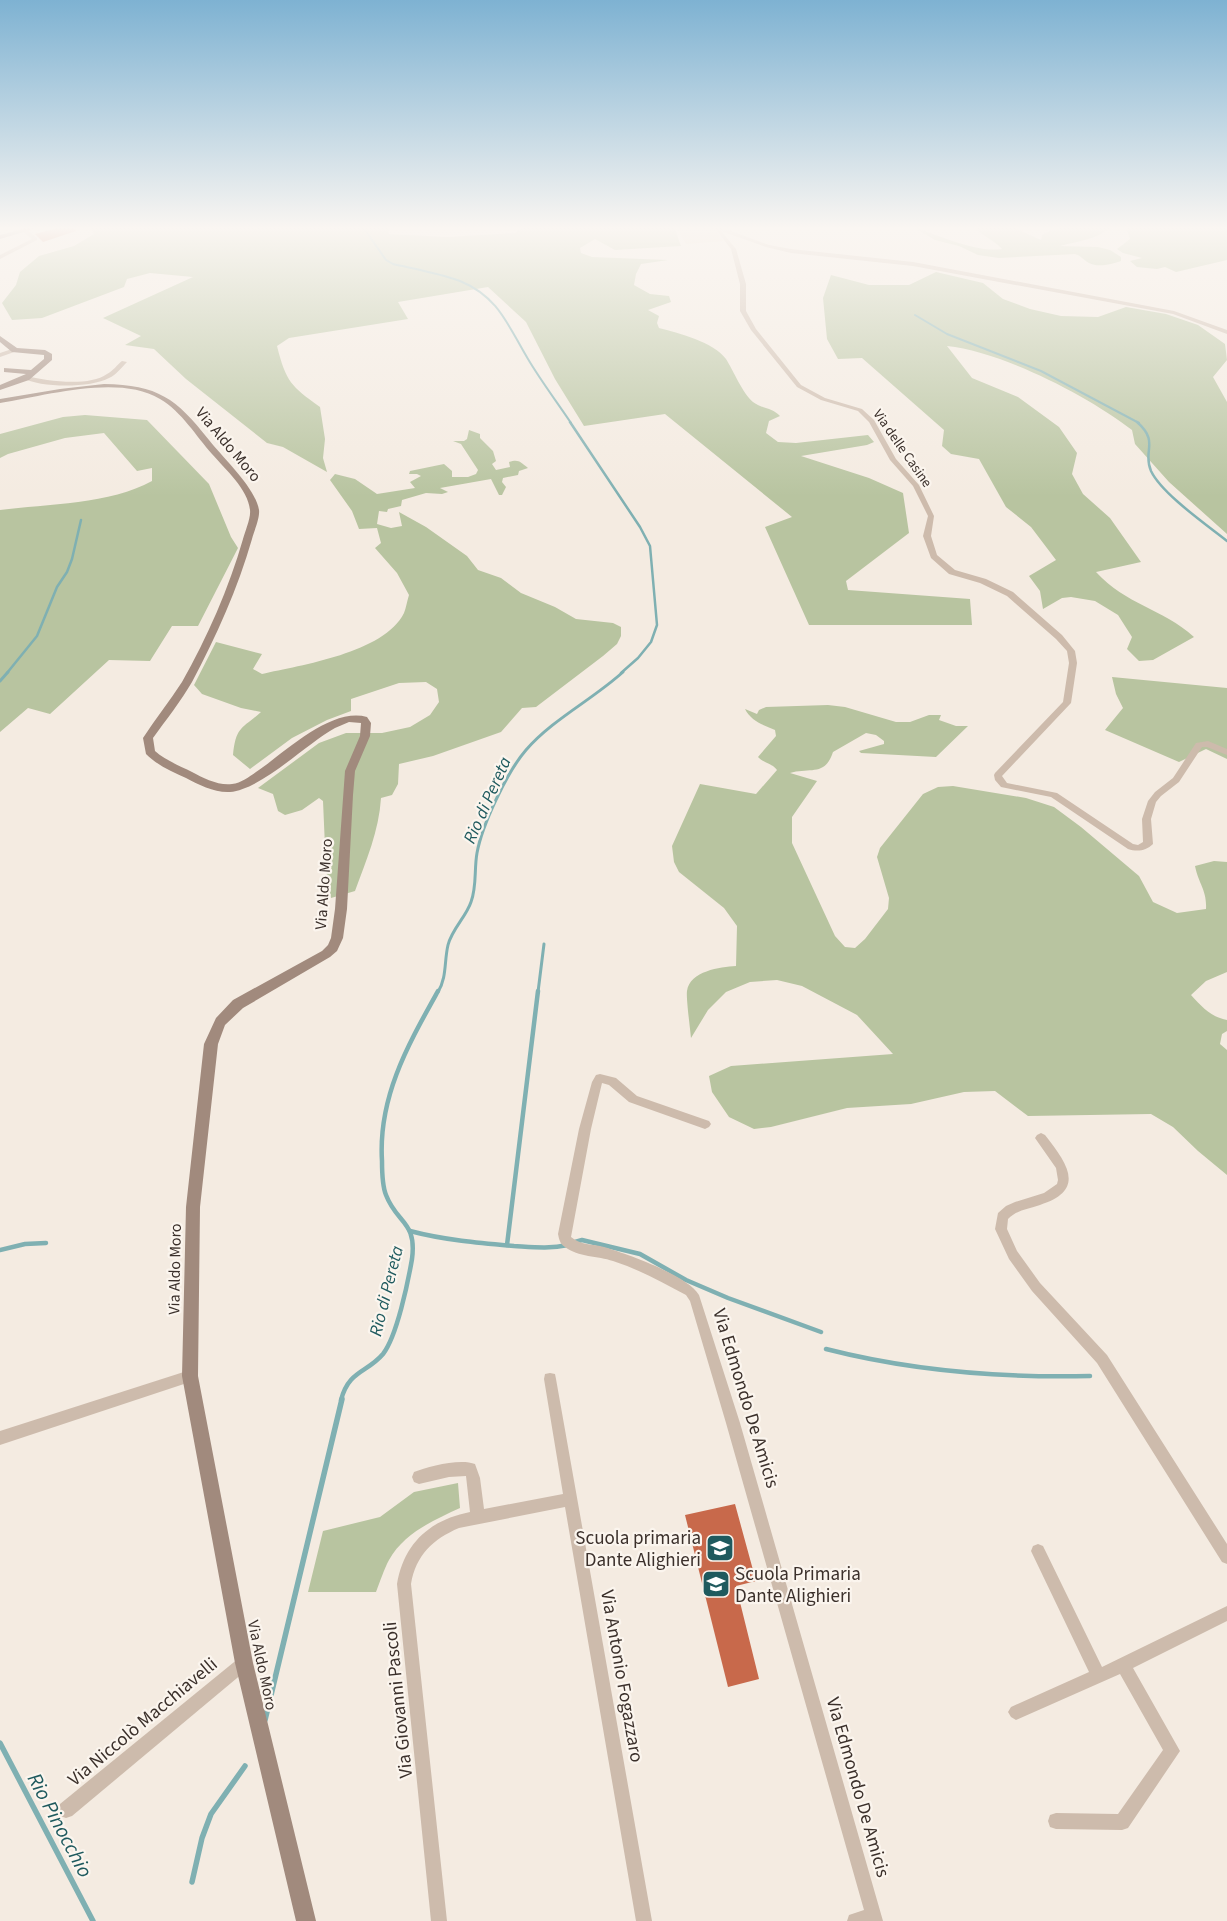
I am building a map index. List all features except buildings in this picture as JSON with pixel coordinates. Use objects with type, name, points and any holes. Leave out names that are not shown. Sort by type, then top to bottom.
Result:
[{"type":"main road","points":[[0,338],[15,350],[42,351],[48,354],[48,360],[34,373],[0,388]]},
{"type":"main road","points":[[7,370],[34,373]]},
{"type":"main road","name":"Via Aldo Moro","points":[[0,401],[69,389],[100,386],[152,393],[168,402],[191,424],[250,498],[255,511],[244,551],[217,622],[186,683],[148,738],[150,752],[154,756],[189,775],[221,788],[229,789],[247,782],[316,733],[338,722],[352,718],[363,720],[366,723],[365,736],[350,771],[340,924],[333,948],[320,958],[238,1004],[220,1022],[213,1036],[193,1207],[190,1376],[244,1663],[306,1921]]},
{"type":"street","name":"Via delle Casine","points":[[746,317],[754,330],[799,386],[823,399],[860,410],[872,421],[893,460],[916,485],[931,516],[927,536],[934,556],[952,572],[983,580],[1010,594],[1059,637],[1070,651],[1073,663],[1067,703],[998,776],[998,780],[1004,785],[1054,795],[1131,847],[1139,848],[1148,844],[1146,833],[1147,810],[1156,796],[1172,784],[1182,772],[1199,746],[1208,744],[1227,752]]},
{"type":"street","points":[[1184,317],[1227,332]]},
{"type":"street","points":[[0,355],[15,350]]},
{"type":"street","points":[[26,378],[44,383],[101,379],[108,376],[124,362]]},
{"type":"street","name":"Via Edmondo De Amicis","points":[[705,1124],[633,1099],[612,1081],[600,1078],[597,1082],[585,1129],[564,1234],[565,1240],[572,1246],[603,1252],[631,1261],[690,1291],[695,1300],[733,1423],[875,1918]]},
{"type":"street","points":[[1041,1138],[1063,1171],[1063,1183],[1055,1194],[1044,1200],[1014,1208],[1002,1216],[1001,1230],[1013,1255],[1036,1287],[1102,1359],[1227,1557]]},
{"type":"street","points":[[0,1438],[190,1376]]},
{"type":"street","name":"Via Antonio Fogazzaro","points":[[550,1379],[644,1921]]},
{"type":"street","points":[[419,1477],[449,1470],[470,1468],[478,1517]]},
{"type":"street","name":"Via Giovanni Pascoli","points":[[439,1921],[404,1584],[406,1570],[416,1551],[426,1538],[436,1531],[460,1521],[572,1499]]},
{"type":"street","points":[[1038,1550],[1099,1676]]},
{"type":"street","points":[[1016,1712],[1123,1665],[1227,1613]]},
{"type":"street","name":"Via Niccolò Macchiavelli","points":[[66,1810],[244,1663]]},
{"type":"street","points":[[1056,1821],[1122,1822],[1172,1751],[1123,1665]]},
{"type":"street","points":[[855,1921],[875,1918]]},
{"type":"green space","points":[[10,317],[46,317],[42,318],[12,320]]},
{"type":"green space","points":[[407,317],[408,319],[289,338],[277,346],[283,368],[291,382],[302,394],[320,407],[325,439],[323,458],[327,472],[283,447],[267,443],[186,379],[154,349],[125,345],[141,336],[103,318]]},
{"type":"green space","points":[[520,317],[659,317],[657,323],[659,328],[705,343],[726,359],[749,398],[756,404],[774,411],[780,416],[769,421],[766,433],[778,442],[796,443],[868,435],[874,442],[867,445],[801,456],[869,478],[903,493],[909,533],[846,581],[848,590],[970,599],[972,625],[809,625],[765,527],[792,517],[665,414],[584,426],[555,379],[526,322]]},
{"type":"green space","points":[[825,317],[1174,317],[1198,325],[1225,344],[1227,360],[1213,377],[1227,402],[1227,534],[1169,482],[1135,444],[1132,430],[1114,417],[1069,390],[1019,366],[969,350],[947,346],[972,378],[1018,397],[1059,427],[1077,453],[1072,474],[1083,494],[1110,518],[1141,562],[1096,572],[1119,592],[1169,619],[1194,637],[1153,660],[1139,661],[1127,649],[1132,637],[1118,615],[1095,601],[1071,597],[1062,598],[1043,609],[1040,591],[1029,576],[1056,560],[1031,527],[1006,507],[979,459],[951,454],[942,446],[944,430],[862,358],[838,359],[827,339]]},
{"type":"green space","points":[[85,415],[147,420],[209,484],[231,537],[238,548],[198,626],[172,626],[150,661],[109,660],[50,714],[28,708],[0,732],[0,510],[98,499],[136,489],[152,481],[152,468],[137,471],[104,433],[65,438],[0,458],[0,434],[63,417]]},
{"type":"green space","points":[[469,430],[480,434],[480,438],[493,451],[496,461],[492,464],[496,470],[510,467],[509,462],[515,461],[528,468],[519,471],[518,475],[503,478],[502,482],[506,487],[502,495],[499,495],[491,479],[440,488],[448,492],[442,494],[426,493],[402,500],[401,506],[388,509],[387,512],[379,511],[377,524],[391,528],[402,526],[399,512],[426,527],[467,556],[478,570],[501,578],[521,593],[555,607],[576,619],[613,623],[621,627],[621,636],[617,644],[603,656],[536,707],[522,708],[501,732],[433,756],[399,764],[398,784],[392,795],[381,798],[375,834],[355,891],[331,898],[326,870],[323,801],[319,798],[302,810],[285,815],[278,811],[273,794],[258,788],[319,743],[346,733],[382,733],[410,727],[430,715],[439,702],[437,689],[426,682],[399,683],[351,699],[351,711],[327,720],[292,738],[250,769],[233,755],[234,746],[241,729],[261,712],[241,708],[202,694],[194,685],[216,642],[262,654],[253,669],[262,674],[319,661],[361,648],[394,627],[404,613],[409,595],[397,573],[375,548],[381,543],[377,528],[359,529],[352,511],[330,480],[335,474],[355,479],[377,494],[415,488],[410,482],[421,476],[409,474],[410,471],[444,464],[452,471],[452,477],[468,477],[476,474],[478,470],[461,444],[453,441],[464,441],[467,439]]},
{"type":"green space","points":[[1112,677],[1227,688],[1227,759],[1206,749],[1179,762],[1105,730],[1123,708],[1116,694]]},
{"type":"green space","points":[[828,705],[845,707],[896,722],[910,722],[929,715],[941,715],[939,720],[956,726],[968,726],[936,757],[861,753],[859,751],[884,744],[884,741],[876,735],[866,733],[833,752],[830,760],[821,768],[790,773],[817,781],[792,817],[792,843],[835,936],[845,947],[855,948],[865,939],[888,909],[889,898],[877,857],[880,848],[923,794],[938,787],[953,786],[1026,798],[1054,807],[1139,876],[1153,902],[1177,913],[1206,909],[1204,892],[1195,866],[1214,861],[1227,862],[1227,972],[1206,981],[1191,995],[1211,1014],[1227,1020],[1227,1031],[1222,1034],[1220,1044],[1227,1050],[1227,1175],[1173,1127],[1151,1114],[1028,1116],[995,1091],[964,1092],[911,1104],[847,1108],[771,1127],[754,1129],[729,1117],[712,1092],[709,1076],[731,1066],[893,1054],[857,1015],[802,986],[777,980],[750,982],[726,992],[708,1010],[691,1038],[687,995],[689,984],[707,971],[736,966],[737,926],[724,908],[679,872],[674,862],[672,846],[700,784],[756,794],[777,770],[758,757],[776,736],[775,730],[754,720],[745,709],[757,714],[759,710],[766,707]]},
{"type":"green space","points":[[458,1483],[460,1508],[420,1528],[403,1542],[389,1560],[376,1592],[308,1592],[323,1531],[380,1517],[414,1492]]},
{"type":"waterway","name":"Rio di Pereta","points":[[503,317],[533,367],[571,423]]},
{"type":"waterway","points":[[918,317],[947,334],[1041,371],[1139,423]]},
{"type":"waterway","name":"Rio di Pereta","points":[[570,422],[640,527],[650,546],[657,625],[651,642],[638,658],[621,673]]},
{"type":"waterway","points":[[1137,422],[1148,435],[1149,464],[1157,480],[1186,509],[1227,541]]},
{"type":"waterway","points":[[7,673],[37,636],[57,587],[67,572],[72,559],[81,520]]},
{"type":"waterway","points":[[0,681],[8,672]]},
{"type":"waterway","name":"Rio di Pereta","points":[[438,992],[443,981],[450,939],[469,907],[473,896],[477,853],[484,828],[496,799],[511,771],[526,750],[548,729],[623,672]]},
{"type":"waterway","points":[[538,992],[544,944]]},
{"type":"waterway","name":"Rio di Pereta","points":[[341,1400],[344,1390],[354,1377],[377,1360],[388,1346],[405,1294],[412,1259],[412,1237],[405,1224],[390,1205],[385,1191],[382,1174],[382,1138],[385,1115],[397,1072],[416,1031],[438,991]]},
{"type":"waterway","points":[[507,1245],[538,991]]},
{"type":"waterway","points":[[410,1231],[449,1239],[501,1245],[541,1247],[568,1245]]},
{"type":"waterway","points":[[575,1242],[582,1240],[640,1254],[686,1280],[728,1298],[821,1332]]},
{"type":"waterway","points":[[0,1250],[25,1244],[46,1243]]},
{"type":"waterway","points":[[826,1349],[858,1357],[924,1368],[1024,1376],[1090,1376]]},
{"type":"waterway","name":"Rio di Pereta","points":[[265,1720],[342,1399]]},
{"type":"waterway","name":"Rio Pinocchio","points":[[0,1743],[93,1921]]},
{"type":"waterway","name":"Rio di Pereta","points":[[192,1882],[202,1838],[211,1814],[245,1766]]},
{"type":"place","name":"Scuola primaria Dante Alighieri","points":[[720,1548]]},
{"type":"place","name":"Scuola Primaria Dante Alighieri","points":[[716,1584]]}]
